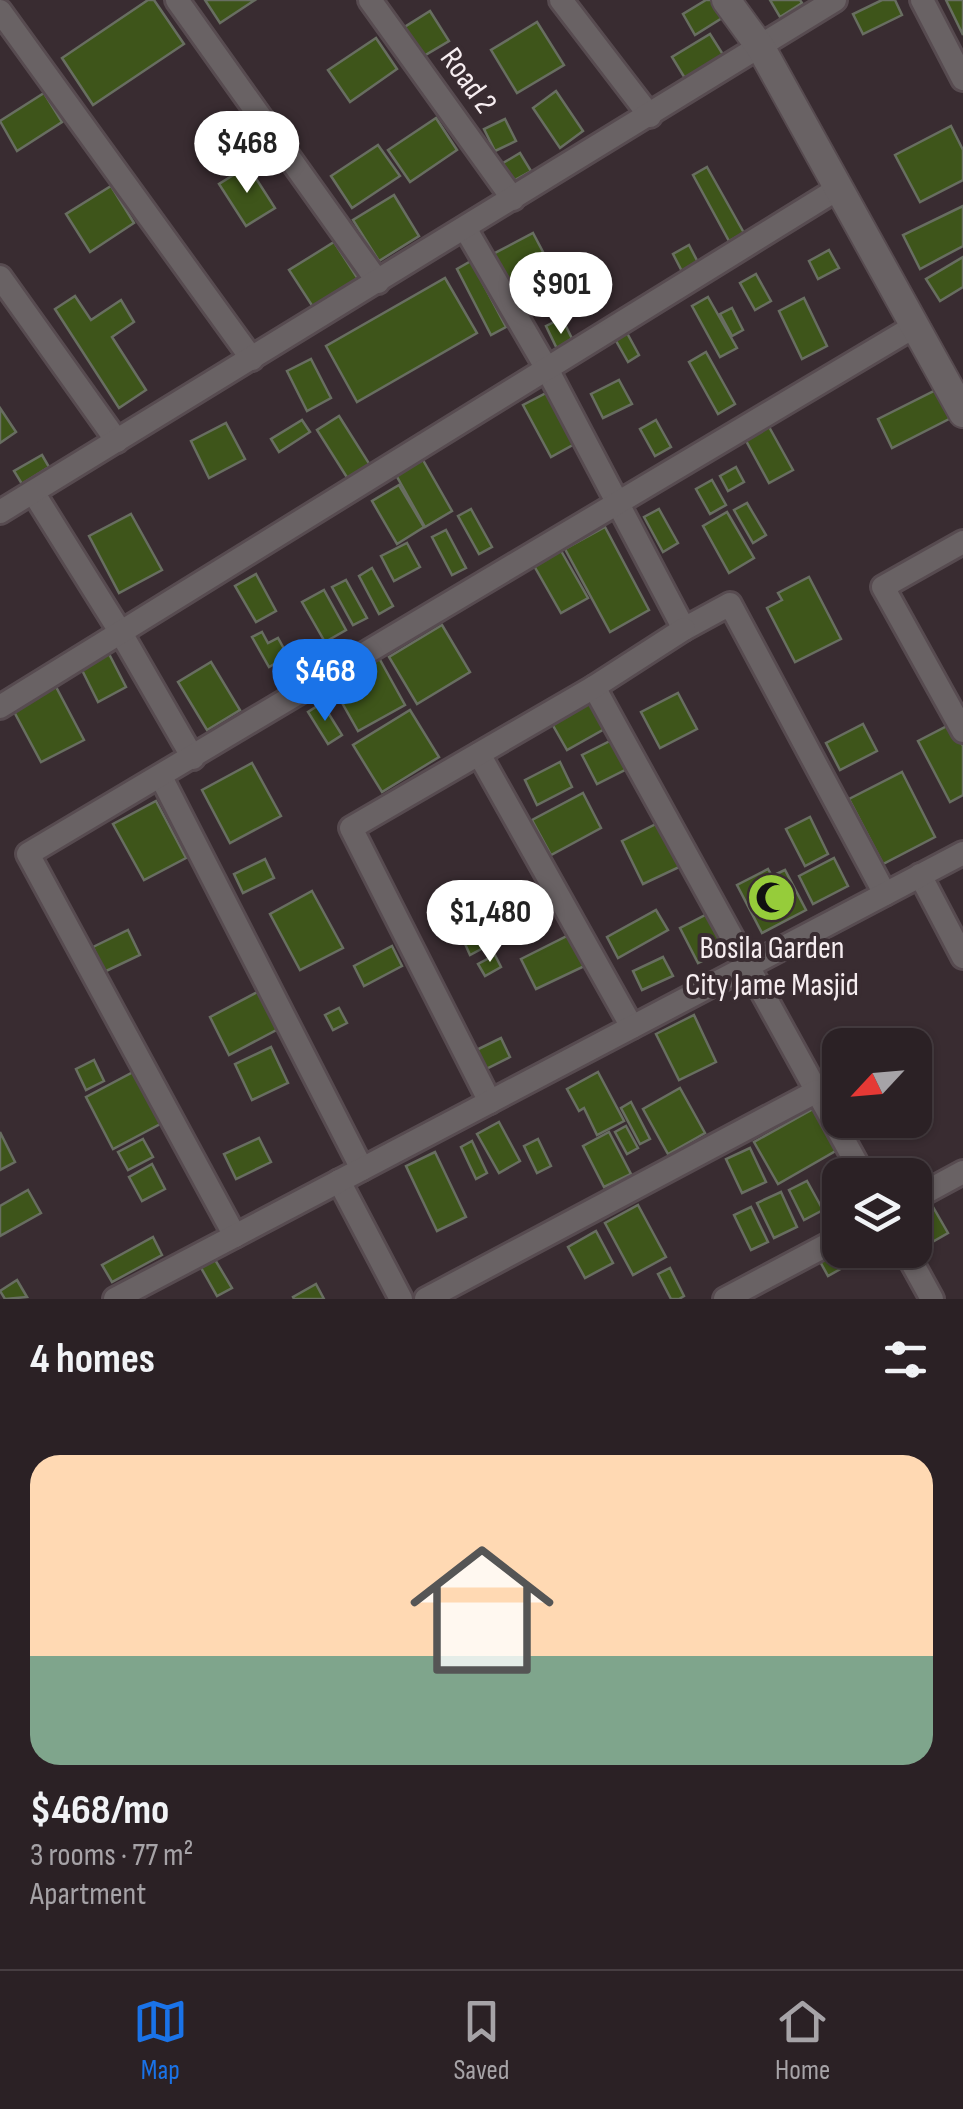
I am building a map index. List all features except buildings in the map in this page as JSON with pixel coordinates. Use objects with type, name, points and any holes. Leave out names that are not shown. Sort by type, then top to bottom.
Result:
[{"type":"street","points":[[177,0],[378,282]]},
{"type":"street","name":"Road 2","points":[[370,0],[513,199]]},
{"type":"street","points":[[561,0],[650,116]]},
{"type":"street","points":[[726,0],[761,48],[963,412]]},
{"type":"street","points":[[0,512],[835,0]]},
{"type":"street","points":[[922,0],[963,79]]},
{"type":"street","points":[[0,10],[252,358]]},
{"type":"street","points":[[0,708],[838,188]]},
{"type":"street","points":[[465,228],[620,502],[684,629]]},
{"type":"street","points":[[0,276],[117,441]]},
{"type":"street","points":[[235,1236],[28,854],[915,326]]},
{"type":"street","points":[[33,492],[121,632],[193,758]]},
{"type":"street","points":[[963,542],[882,587],[963,731]]},
{"type":"street","points":[[490,1102],[352,828],[730,604],[885,894]]},
{"type":"street","points":[[594,686],[854,1158]]},
{"type":"street","points":[[480,754],[632,1027]]},
{"type":"street","points":[[161,776],[362,1170]]},
{"type":"street","points":[[115,1299],[963,853]]},
{"type":"street","points":[[920,876],[963,957]]},
{"type":"street","points":[[426,1299],[817,1091]]},
{"type":"street","points":[[932,1189],[963,1172]]},
{"type":"street","points":[[339,1181],[401,1299]]},
{"type":"street","points":[[724,1299],[822,1247]]},
{"type":"street","points":[[915,1268],[932,1299]]},
{"type":"place","name":"Bosila Garden City Jame Masjid","points":[[772,898]]}]
